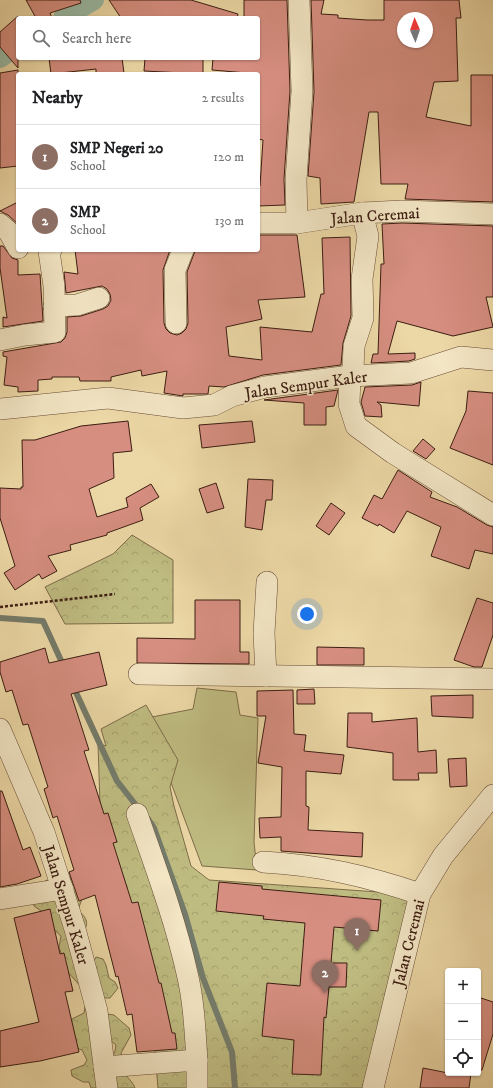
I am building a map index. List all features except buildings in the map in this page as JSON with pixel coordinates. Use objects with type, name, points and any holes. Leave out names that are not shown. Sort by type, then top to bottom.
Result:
[{"type":"street","points":[[297,223],[296,180],[302,91],[299,0]]},
{"type":"street","name":"Jalan Ceremai","points":[[260,223],[297,223],[362,213],[402,211],[493,214]]},
{"type":"street","points":[[362,213],[368,236],[362,279],[363,318],[354,346],[353,369],[350,376],[349,404],[356,426],[393,453],[493,515]]},
{"type":"street","points":[[0,224],[9,232],[16,244]]},
{"type":"street","points":[[24,252],[38,252]]},
{"type":"street","points":[[0,340],[25,334],[55,332],[54,286],[50,252]]},
{"type":"street","points":[[176,324],[175,270],[182,252]]},
{"type":"street","points":[[54,306],[70,306],[99,298]]},
{"type":"street","name":"Jalan Sempur Kaler","points":[[0,409],[108,398],[183,408],[214,405],[232,396],[265,387],[350,376],[411,373],[460,357],[493,360]]},
{"type":"street","points":[[266,676],[264,633],[267,582]]},
{"type":"street","points":[[139,674],[493,679]]},
{"type":"street","name":"Jalan Sempur Kaler","points":[[0,729],[44,832],[63,889],[97,1011],[107,1088]]},
{"type":"street","name":"Jalan Ceremai","points":[[373,1088],[420,894],[443,856],[493,795]]},
{"type":"street","points":[[137,814],[165,895],[188,973],[194,1017],[198,1088]]},
{"type":"street","points":[[262,862],[293,864],[329,869],[376,879],[420,894]]},
{"type":"street","points":[[0,899],[63,889]]},
{"type":"street","points":[[104,1067],[197,1060]]},
{"type":"path","points":[[0,607],[115,594]]},
{"type":"green space","points":[[132,535],[173,560],[173,623],[65,624],[45,587],[113,554]]},
{"type":"green space","points":[[197,688],[236,692],[240,715],[258,718],[254,842],[257,870],[202,866],[147,718],[193,709]]},
{"type":"green space","points":[[146,705],[178,760],[170,787],[191,866],[209,880],[420,895],[362,1088],[158,1088],[151,1007],[101,836],[98,743],[106,746],[101,729]]},
{"type":"green space","points":[[71,876],[83,896],[78,910],[84,916],[87,924],[82,933],[93,963],[96,957],[103,959],[109,978],[115,982],[118,988],[110,998],[104,998],[107,1014],[114,1015],[129,1028],[131,1035],[121,1053],[126,1075],[135,1088],[117,1088],[112,1057],[116,1045],[111,1041],[105,1088],[91,1088],[89,1082],[83,1082],[72,1076],[71,1070],[84,1065],[87,1060],[82,1050],[71,1046],[69,1024],[72,1019],[84,1013],[86,1000],[82,988],[67,971],[59,947],[61,936],[52,928],[44,913],[34,906],[34,898],[38,887],[47,880],[51,885],[52,899],[58,903],[70,883]]},
{"type":"waterway","points":[[66,16],[94,0]]},
{"type":"waterway","points":[[0,58],[16,47]]},
{"type":"waterway","points":[[0,618],[43,621],[64,667]]},
{"type":"waterway","points":[[73,686],[117,781],[139,809]]},
{"type":"waterway","points":[[148,819],[154,828],[185,914],[203,978],[232,1052],[235,1088]]},
{"type":"place","name":"SMP Negeri 20","points":[[357,951]]},
{"type":"place","name":"SMP","points":[[325,993]]}]
